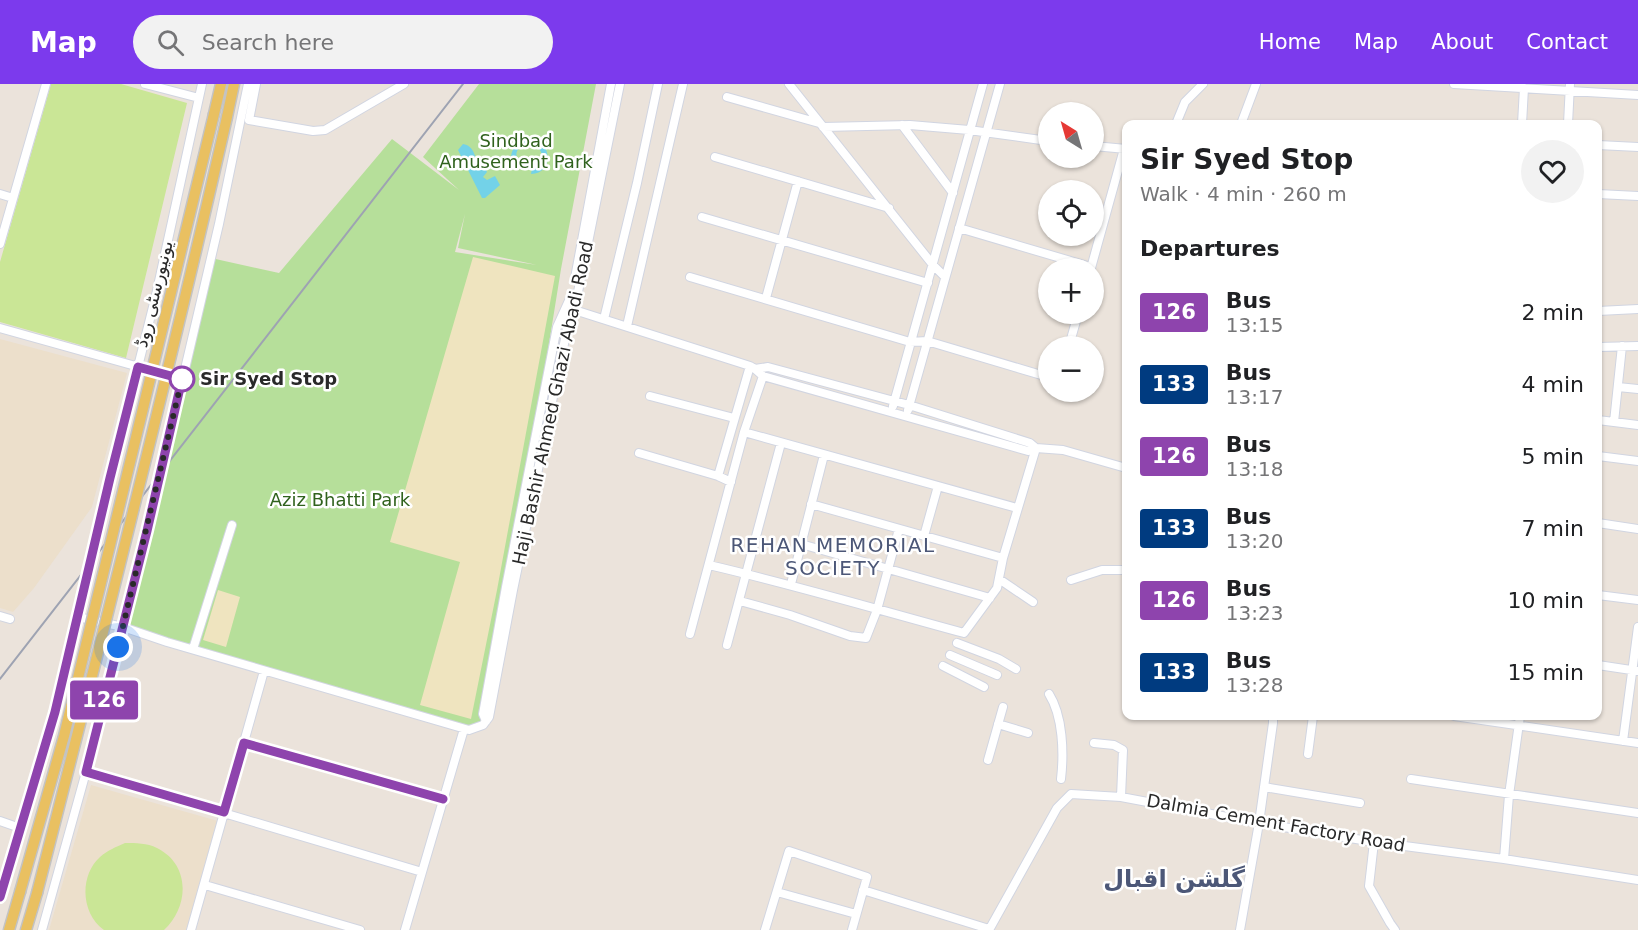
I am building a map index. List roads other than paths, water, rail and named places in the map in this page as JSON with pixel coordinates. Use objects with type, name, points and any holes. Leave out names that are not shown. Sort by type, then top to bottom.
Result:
[{"type":"main road","name":"یونیورسٹی روڈ","points":[[9,930],[64,736],[221,84]]},
{"type":"main road","name":"یونیورسٹی روڈ","points":[[26,930],[88,695],[197,249],[234,84]]},
{"type":"street","points":[[0,244],[46,84]]},
{"type":"street","points":[[145,84],[199,98]]},
{"type":"street","points":[[0,897],[55,712],[156,295],[202,84]]},
{"type":"street","points":[[245,119],[248,84]]},
{"type":"street","points":[[42,930],[123,627],[245,119],[256,84]]},
{"type":"street","points":[[245,119],[313,131],[325,129],[404,84]]},
{"type":"street","name":"Haji Bashir Ahmed Ghazi Abadi Road","points":[[570,308],[611,84]]},
{"type":"street","name":"Haji Bashir Ahmed Ghazi Abadi Road","points":[[464,729],[469,730],[483,725],[489,717],[570,308],[620,84]]},
{"type":"street","points":[[604,319],[658,84]]},
{"type":"street","points":[[627,326],[683,84]]},
{"type":"street","points":[[789,84],[945,277]]},
{"type":"street","points":[[891,413],[982,84]]},
{"type":"street","points":[[906,416],[1000,84]]},
{"type":"street","points":[[1178,120],[1185,102],[1203,84]]},
{"type":"street","points":[[1242,120],[1256,84]]},
{"type":"street","points":[[1454,84],[1570,88],[1638,95]]},
{"type":"street","points":[[1522,120],[1524,88]]},
{"type":"street","points":[[1568,120],[1570,88]]},
{"type":"street","points":[[727,97],[821,125],[902,125],[969,130],[1038,140]]},
{"type":"street","points":[[902,125],[952,194]]},
{"type":"street","points":[[1602,145],[1638,147]]},
{"type":"street","points":[[1104,147],[1122,149]]},
{"type":"street","points":[[715,157],[889,208]]},
{"type":"street","points":[[1094,258],[1122,160]]},
{"type":"street","points":[[766,298],[798,182]]},
{"type":"street","points":[[0,194],[13,198]]},
{"type":"street","points":[[1602,194],[1638,196]]},
{"type":"street","points":[[702,218],[928,283]]},
{"type":"street","points":[[959,228],[1058,258]]},
{"type":"street","points":[[690,277],[910,342],[927,341],[1038,374]]},
{"type":"street","points":[[570,308],[752,367],[768,367],[909,405],[1028,451],[1036,448],[1063,450],[1122,467]]},
{"type":"street","points":[[1602,311],[1638,309]]},
{"type":"street","points":[[0,328],[182,379]]},
{"type":"street","points":[[1614,422],[1622,346]]},
{"type":"street","points":[[1602,347],[1638,346]]},
{"type":"street","points":[[752,367],[763,376],[891,413],[983,433]]},
{"type":"street","points":[[718,476],[734,418],[752,367]]},
{"type":"street","points":[[690,633],[744,432],[763,376]]},
{"type":"street","points":[[1618,387],[1638,390]]},
{"type":"street","points":[[650,396],[734,418]]},
{"type":"street","points":[[1602,420],[1638,425]]},
{"type":"street","points":[[744,432],[1017,508]]},
{"type":"street","points":[[727,645],[782,443]]},
{"type":"street","points":[[709,565],[791,584],[964,633],[997,588],[1003,558],[1036,448]]},
{"type":"street","points":[[639,453],[718,476],[731,482]]},
{"type":"street","points":[[791,584],[824,455]]},
{"type":"street","points":[[1602,456],[1638,461]]},
{"type":"street","points":[[924,536],[938,486]]},
{"type":"street","points":[[812,504],[1003,558]]},
{"type":"street","points":[[1602,524],[1638,529]]},
{"type":"street","points":[[193,649],[232,525]]},
{"type":"street","points":[[740,601],[790,615],[850,636],[866,638],[877,610],[899,529]]},
{"type":"street","points":[[801,544],[990,598]]},
{"type":"street","points":[[1071,580],[1102,570],[1122,570]]},
{"type":"street","points":[[999,579],[1033,602]]},
{"type":"street","points":[[1602,596],[1638,600]]},
{"type":"street","points":[[0,616],[10,619]]},
{"type":"street","points":[[78,617],[123,627],[464,729],[405,930]]},
{"type":"street","points":[[1623,741],[1635,671],[1638,627]]},
{"type":"street","points":[[957,643],[999,659],[1016,669]]},
{"type":"street","points":[[950,655],[997,675]]},
{"type":"street","points":[[943,666],[984,687]]},
{"type":"street","points":[[1602,666],[1635,671]]},
{"type":"street","points":[[191,930],[264,671]]},
{"type":"street","points":[[1049,694],[1057,714],[1061,779]]},
{"type":"street","points":[[988,760],[1003,707]]},
{"type":"street","points":[[1240,930],[1259,823],[1273,720]]},
{"type":"street","points":[[1308,754],[1312,720]]},
{"type":"street","points":[[1480,720],[1638,743]]},
{"type":"street","points":[[1504,859],[1509,795],[1519,720]]},
{"type":"street","points":[[998,724],[1028,733]]},
{"type":"street","points":[[244,743],[443,799]]},
{"type":"street","points":[[1094,743],[1114,745],[1123,750],[1121,797]]},
{"type":"street","points":[[86,772],[422,872]]},
{"type":"street","points":[[1411,779],[1638,813]]},
{"type":"street","points":[[1264,787],[1360,803]]},
{"type":"street","name":"Dalmia Cement Factory Road","points":[[989,929],[1057,808],[1071,794],[1121,797],[1374,842],[1638,880]]},
{"type":"street","points":[[0,820],[20,828]]},
{"type":"street","points":[[1374,842],[1369,885],[1395,930]]},
{"type":"street","points":[[768,929],[789,851],[866,876],[856,914],[855,929]]},
{"type":"street","points":[[205,885],[360,930]]},
{"type":"street","points":[[863,890],[989,929]]},
{"type":"street","points":[[777,892],[856,914]]},
{"type":"water","points":[[526,138],[538,139],[546,149],[548,160],[543,170],[538,173],[531,174],[532,169],[541,162],[542,153],[531,144],[525,143],[516,153],[517,170],[513,165],[512,152],[517,144]]},
{"type":"water","points":[[463,144],[472,149],[478,163],[484,166],[487,172],[483,177],[487,180],[495,176],[500,185],[485,198],[482,198],[458,150]]},
{"type":"railway","points":[[0,679],[463,84]]},
{"type":"place","name":"Sir Syed Stop","points":[[182,379]]},
{"type":"district","name":"REHAN MEMORIAL SOCIETY","points":[[833,556]]},
{"type":"district","name":"گلشن اقبال","points":[[1174,879]]},
{"type":"park label","name":"Sindbad Amusement Park","points":[[516,151]]},
{"type":"park label","name":"Aziz Bhatti Park","points":[[340,500]]}]
